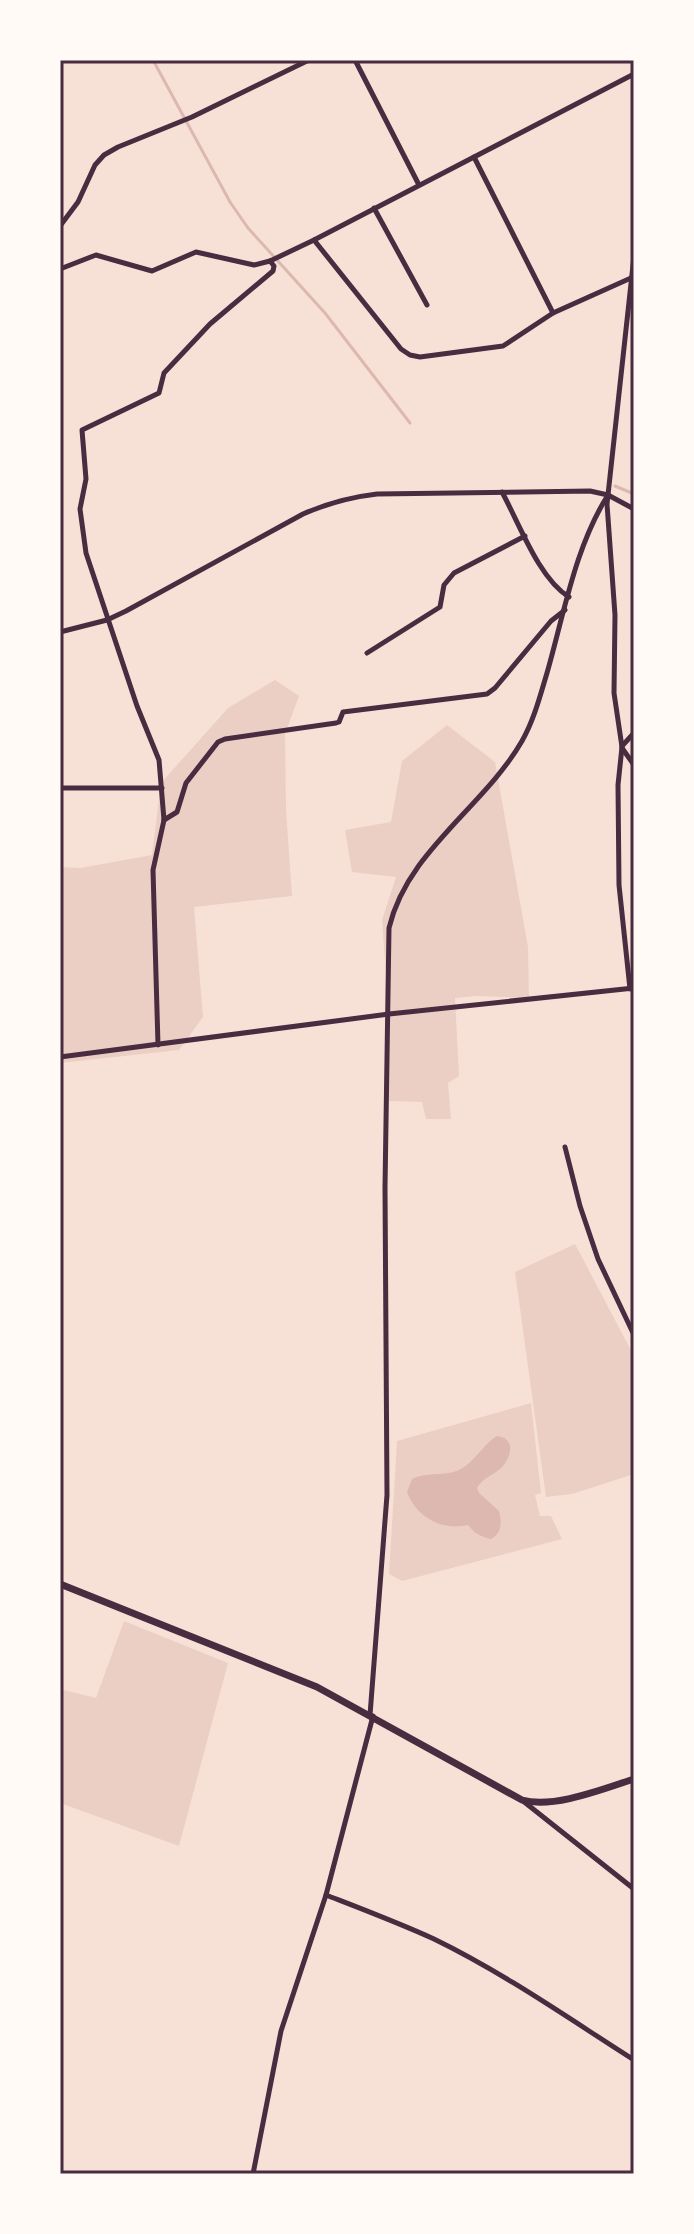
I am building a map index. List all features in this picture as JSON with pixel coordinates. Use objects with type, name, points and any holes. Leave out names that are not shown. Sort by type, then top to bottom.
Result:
[{"type":"main road","points":[[60,1584],[292,1676],[371,1715],[522,1800],[538,1804],[587,1794],[634,1779]]},
{"type":"street","points":[[60,226],[78,202],[95,165],[104,155],[192,117],[309,60]]},
{"type":"street","points":[[355,60],[419,185]]},
{"type":"street","points":[[60,269],[96,255],[112,257],[152,271],[196,252],[254,265],[270,261],[634,74]]},
{"type":"street","points":[[474,157],[553,313]]},
{"type":"street","points":[[374,208],[427,305]]},
{"type":"street","points":[[314,240],[401,349],[420,357],[503,346],[553,313],[631,278]]},
{"type":"street","points":[[60,1057],[389,1014],[632,989],[619,885],[618,785],[622,747],[614,693],[615,615],[608,495],[634,259]]},
{"type":"street","points":[[158,1045],[153,870],[164,820],[159,760],[107,620],[82,539],[80,509],[86,479],[82,430],[159,393],[164,373],[210,324],[273,271],[270,261]]},
{"type":"street","points":[[60,632],[107,620],[303,514],[328,504],[377,494],[590,491],[608,495],[634,509]]},
{"type":"street","points":[[502,492],[546,573],[569,597]]},
{"type":"street","points":[[253,2174],[281,2031],[326,1895],[371,1715],[387,1495],[385,1188],[389,928],[394,907],[410,877],[504,769],[523,738],[536,709],[587,539],[608,495]]},
{"type":"street","points":[[367,653],[440,607],[444,585],[454,573],[525,536]]},
{"type":"street","points":[[164,820],[177,812],[186,783],[218,742],[336,723],[343,712],[487,694],[551,621],[565,610]]},
{"type":"street","points":[[622,747],[634,733]]},
{"type":"street","points":[[622,747],[634,765]]},
{"type":"street","points":[[60,788],[162,788]]},
{"type":"street","points":[[565,1147],[598,1259],[634,1335]]},
{"type":"street","points":[[522,1800],[634,1889]]},
{"type":"street","points":[[326,1895],[461,1953],[551,2005],[634,2060]]},
{"type":"shaded area","points":[[275,680],[299,696],[285,734],[292,896],[194,907],[203,1017],[179,1050],[60,1063],[60,867],[80,868],[152,855],[161,783],[228,708]]},
{"type":"shaded area","points":[[447,725],[495,762],[528,947],[529,998],[455,998],[459,1076],[448,1083],[451,1119],[426,1119],[422,1102],[389,1101],[390,1029],[382,920],[396,877],[352,872],[345,830],[391,822],[402,761]]},
{"type":"shaded area","points":[[575,1244],[634,1356],[634,1474],[572,1494],[546,1497],[515,1272]]},
{"type":"shaded area","points":[[531,1403],[541,1493],[535,1495],[540,1516],[551,1516],[562,1539],[402,1581],[389,1574],[397,1441]]},
{"type":"shaded area","points":[[497,1436],[509,1443],[508,1457],[503,1466],[477,1488],[499,1511],[500,1527],[495,1537],[481,1536],[468,1525],[440,1524],[417,1509],[407,1492],[412,1479],[457,1471]]},
{"type":"shaded area","points":[[124,1621],[228,1663],[179,1846],[60,1803],[60,1689],[96,1698]]},
{"type":"waterway","points":[[153,60],[230,202],[248,228],[325,313],[410,423]]},
{"type":"waterway","points":[[615,486],[634,494]]}]
